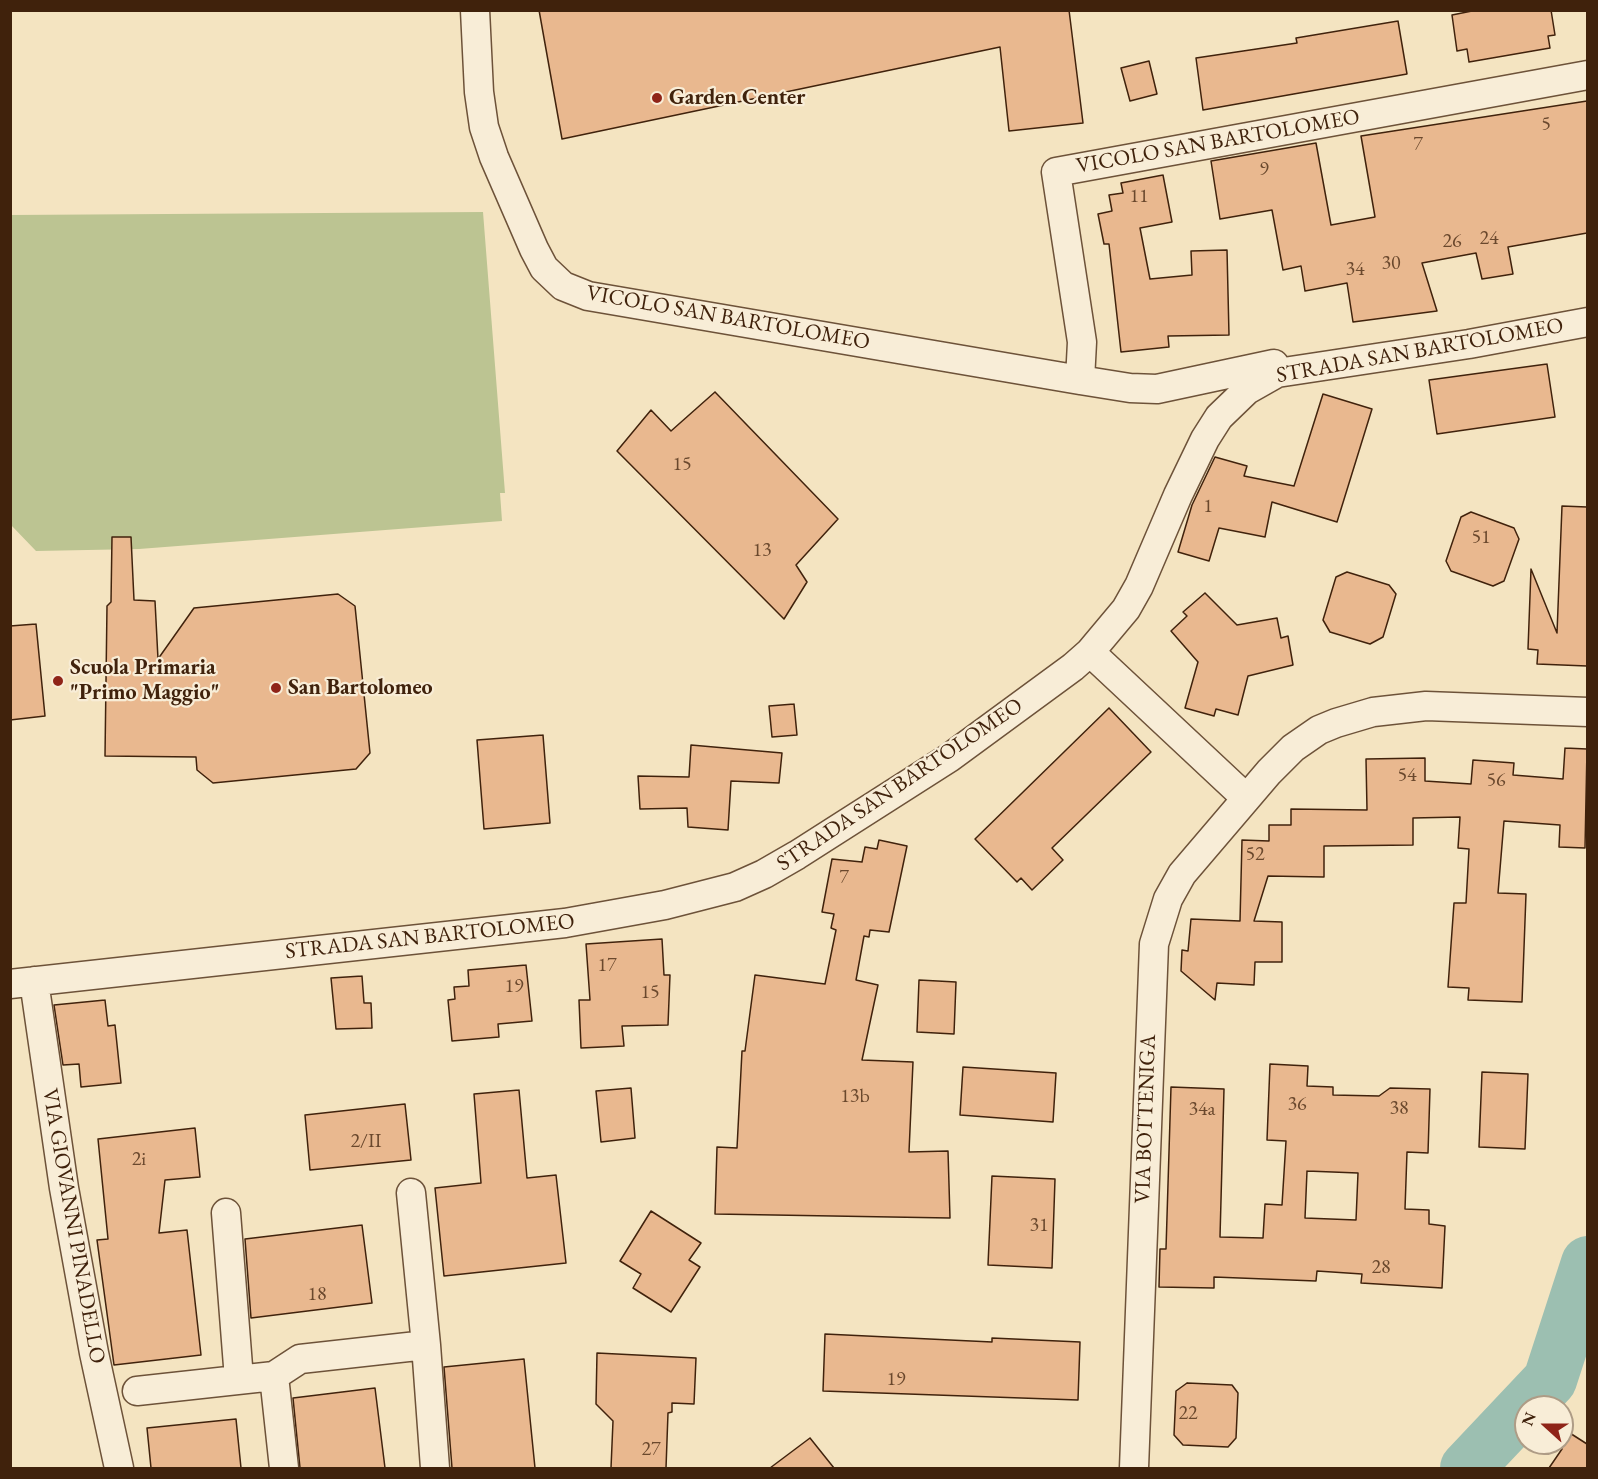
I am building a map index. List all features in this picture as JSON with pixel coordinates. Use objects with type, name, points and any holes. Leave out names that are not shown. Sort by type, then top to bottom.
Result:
[{"type":"street","name":"VICOLO SAN BARTOLOMEO","points":[[475,10],[479,92],[484,127],[494,157],[534,249],[544,268],[563,286],[588,296],[1130,388],[1156,389],[1283,363],[1302,369]]},
{"type":"street","name":"VICOLO SAN BARTOLOMEO","points":[[1080,380],[1082,342],[1056,172],[1587,75]]},
{"type":"street","name":"STRADA SAN BARTOLOMEO","points":[[22,982],[565,923],[665,905],[735,887],[764,874],[807,849],[949,758],[1090,652],[1126,609],[1140,586],[1178,495],[1219,417],[1233,402],[1261,381],[1277,373],[1469,344],[1587,322]]},
{"type":"street","points":[[1090,652],[1246,798]]},
{"type":"street","name":"VIA BOTTENIGA","points":[[1134,1468],[1154,944],[1168,899],[1182,874],[1246,798],[1304,739],[1336,723],[1373,712],[1426,706],[1587,712]]},
{"type":"street","name":"VIA GIOVANNI PINADELLO","points":[[22,982],[64,1188],[94,1353],[119,1468]]},
{"type":"street","points":[[411,1193],[435,1468]]},
{"type":"street","points":[[226,1213],[240,1379]]},
{"type":"street","points":[[137,1391],[274,1376],[300,1359],[426,1345]]},
{"type":"street","points":[[274,1376],[284,1468]]},
{"type":"green space","points":[[483,212],[505,493],[500,493],[502,521],[139,549],[36,551],[11,525],[10,215]]},
{"type":"building","name":"Garden Center","points":[[539,10],[1069,10],[1083,123],[1009,131],[1000,47],[562,139]]},
{"type":"building","points":[[1477,10],[1551,10],[1555,35],[1548,36],[1550,48],[1469,62],[1467,49],[1457,51],[1452,15]]},
{"type":"building","points":[[1398,21],[1407,74],[1203,110],[1196,58],[1297,43],[1296,38]]},
{"type":"building","points":[[1149,61],[1157,94],[1130,101],[1121,68]]},
{"type":"building","points":[[1587,101],[1587,233],[1508,247],[1513,274],[1482,279],[1476,253],[1422,263],[1437,311],[1353,322],[1347,283],[1305,291],[1301,266],[1283,270],[1272,210],[1220,219],[1211,161],[1316,143],[1331,225],[1375,217],[1361,136]]},
{"type":"building","points":[[1163,175],[1172,222],[1140,228],[1150,279],[1192,275],[1191,251],[1227,250],[1229,335],[1168,336],[1169,347],[1121,352],[1109,244],[1104,244],[1098,214],[1112,211],[1109,195],[1123,193],[1121,183]]},
{"type":"building","points":[[1547,364],[1555,417],[1437,434],[1429,380]]},
{"type":"building","points":[[715,392],[838,519],[796,565],[807,582],[784,619],[617,451],[651,410],[671,431]]},
{"type":"building","points":[[1323,394],[1372,409],[1337,522],[1272,502],[1265,537],[1219,528],[1209,561],[1178,552],[1192,505],[1215,457],[1247,466],[1244,476],[1294,486]]},
{"type":"building","points":[[1562,506],[1587,507],[1587,666],[1537,664],[1538,650],[1528,649],[1531,569],[1557,633]]},
{"type":"building","points":[[1471,512],[1514,528],[1519,539],[1504,581],[1493,586],[1451,571],[1446,561],[1461,517]]},
{"type":"building","name":"San Bartolomeo","points":[[112,537],[131,537],[134,600],[155,601],[158,659],[194,608],[338,594],[355,606],[370,753],[356,769],[213,783],[197,770],[196,757],[105,756],[107,606],[111,602]]},
{"type":"building","points":[[1347,572],[1389,585],[1396,594],[1383,637],[1370,644],[1330,632],[1323,620],[1336,577]]},
{"type":"building","points":[[1205,593],[1237,625],[1277,618],[1281,638],[1288,636],[1293,665],[1248,676],[1238,715],[1216,709],[1214,716],[1185,708],[1198,662],[1171,631],[1187,616],[1183,612]]},
{"type":"building","points":[[36,624],[45,716],[10,720],[10,626]]},
{"type":"building","points":[[794,704],[797,735],[772,737],[769,706]]},
{"type":"building","points":[[1109,708],[1151,752],[1052,848],[1063,860],[1032,890],[1021,878],[1017,882],[975,839]]},
{"type":"building","points":[[543,735],[550,823],[484,829],[477,740]]},
{"type":"building","points":[[691,745],[782,753],[779,783],[731,781],[728,830],[688,827],[687,808],[640,809],[638,776],[689,777]]},
{"type":"building","points":[[1565,748],[1587,749],[1585,848],[1559,847],[1560,825],[1504,821],[1498,893],[1526,894],[1522,1002],[1468,1000],[1469,988],[1448,987],[1454,903],[1466,903],[1469,849],[1458,848],[1460,817],[1413,818],[1413,845],[1324,846],[1324,877],[1268,876],[1254,921],[1282,922],[1282,962],[1255,962],[1254,985],[1217,983],[1215,1000],[1181,971],[1182,950],[1188,951],[1191,919],[1240,921],[1242,840],[1269,841],[1269,825],[1291,825],[1291,809],[1367,810],[1366,759],[1425,758],[1425,781],[1471,784],[1473,760],[1514,763],[1513,775],[1563,779]]},
{"type":"building","points":[[879,840],[907,846],[889,932],[870,930],[869,937],[864,936],[856,980],[878,985],[862,1060],[913,1062],[909,1152],[948,1151],[950,1218],[715,1214],[717,1147],[737,1148],[742,1051],[745,1051],[755,975],[825,984],[836,930],[831,928],[834,914],[822,912],[832,859],[862,862],[865,847],[877,849]]},
{"type":"building","points":[[662,939],[664,975],[670,975],[668,1025],[622,1026],[624,1046],[581,1048],[579,1000],[590,1000],[586,944]]},
{"type":"building","points":[[526,965],[532,1021],[498,1024],[499,1037],[452,1041],[448,1000],[455,999],[454,987],[469,986],[468,970]]},
{"type":"building","points":[[362,976],[364,1003],[371,1003],[372,1028],[336,1029],[331,978]]},
{"type":"building","points":[[919,980],[956,982],[954,1034],[917,1032]]},
{"type":"building","points":[[105,1000],[108,1026],[115,1025],[121,1083],[81,1087],[79,1064],[63,1065],[54,1005]]},
{"type":"building","points":[[1270,1064],[1308,1066],[1307,1086],[1333,1087],[1333,1095],[1379,1096],[1390,1088],[1430,1089],[1428,1153],[1407,1152],[1405,1209],[1429,1210],[1429,1224],[1445,1226],[1442,1288],[1361,1283],[1362,1274],[1317,1271],[1316,1281],[1214,1277],[1214,1288],[1159,1287],[1160,1249],[1166,1249],[1171,1087],[1224,1089],[1220,1237],[1263,1238],[1265,1204],[1282,1205],[1286,1141],[1267,1140]],"holes":[[[1307,1171],[1358,1173],[1356,1220],[1305,1218]]]},
{"type":"building","points":[[963,1067],[1056,1073],[1053,1122],[960,1115]]},
{"type":"building","points":[[1482,1072],[1528,1074],[1525,1149],[1479,1147]]},
{"type":"building","points":[[631,1088],[635,1138],[601,1142],[596,1091]]},
{"type":"building","points":[[519,1090],[527,1178],[556,1175],[566,1263],[444,1276],[435,1188],[481,1183],[474,1094]]},
{"type":"building","points":[[405,1104],[411,1160],[310,1170],[305,1115]]},
{"type":"building","points":[[195,1128],[200,1177],[165,1180],[159,1233],[187,1230],[201,1355],[114,1365],[97,1240],[108,1239],[98,1139]]},
{"type":"building","points":[[992,1176],[1055,1179],[1052,1268],[988,1265]]},
{"type":"building","points":[[651,1211],[701,1243],[689,1260],[700,1267],[671,1312],[633,1288],[641,1274],[620,1261]]},
{"type":"building","points":[[362,1225],[372,1303],[251,1318],[245,1239]]},
{"type":"building","points":[[825,1334],[992,1342],[992,1338],[1080,1342],[1078,1400],[823,1391]]},
{"type":"building","points":[[597,1353],[696,1358],[694,1404],[672,1403],[672,1412],[668,1413],[666,1468],[611,1468],[613,1421],[596,1404]]},
{"type":"building","points":[[524,1359],[535,1468],[452,1468],[444,1367]]},
{"type":"building","points":[[1187,1383],[1232,1385],[1238,1393],[1236,1438],[1228,1447],[1183,1445],[1174,1435],[1176,1391]]},
{"type":"building","points":[[375,1388],[385,1468],[300,1468],[293,1398]]},
{"type":"building","points":[[236,1419],[241,1468],[151,1468],[147,1428]]},
{"type":"building","points":[[1574,1436],[1587,1444],[1587,1468],[1549,1468],[1558,1455],[1574,1455]]},
{"type":"building","points":[[810,1438],[834,1468],[770,1468]]},
{"type":"waterway","points":[[1467,1468],[1550,1380],[1588,1263]]},
{"type":"place","name":"Garden Center","points":[[657,98]]},
{"type":"place","name":"Scuola Primaria \"Primo Maggio\"","points":[[58,681]]},
{"type":"place","name":"San Bartolomeo","points":[[276,688]]}]
